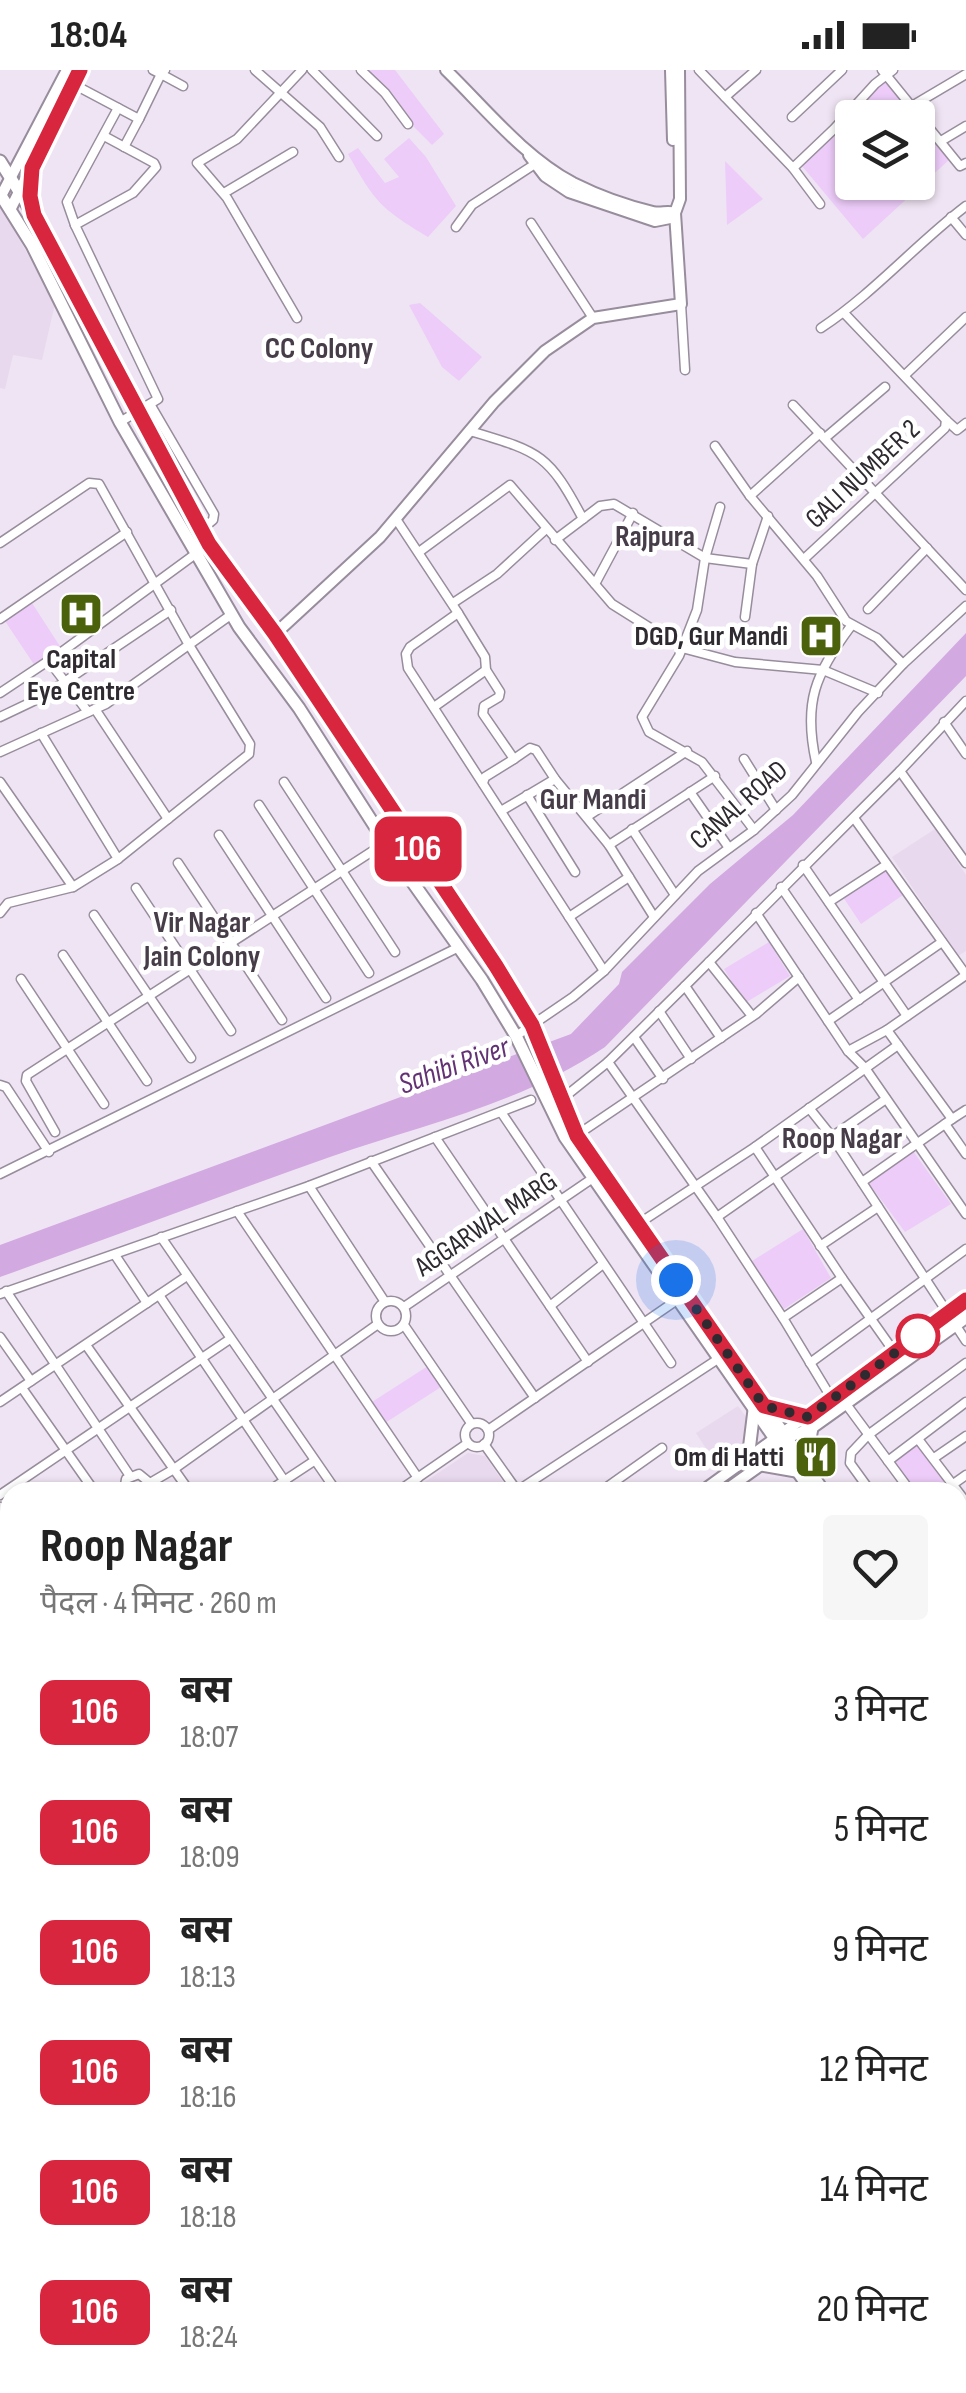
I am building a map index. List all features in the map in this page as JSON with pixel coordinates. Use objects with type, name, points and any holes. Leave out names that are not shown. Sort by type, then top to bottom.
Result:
[{"type":"main road","points":[[0,161],[34,215],[209,544],[275,634],[455,904]]},
{"type":"main road","points":[[32,168],[30,196],[34,215]]},
{"type":"main road","points":[[0,195],[32,245],[120,422],[195,554],[386,843],[480,976],[519,1042],[565,1137],[718,1358],[759,1408],[810,1422],[801,1468],[807,1482]]},
{"type":"main road","points":[[463,916],[532,1025],[577,1136],[780,1439],[814,1482]]},
{"type":"main road","points":[[748,1460],[759,1408]]},
{"type":"main road","points":[[761,1465],[801,1468]]},
{"type":"street","points":[[10,210],[32,168],[61,96],[67,70]]},
{"type":"street","points":[[0,195],[80,70]]},
{"type":"street","points":[[254,70],[320,127],[339,157]]},
{"type":"street","points":[[297,318],[224,194],[196,163],[238,139],[302,70]]},
{"type":"street","points":[[312,70],[376,136]]},
{"type":"street","points":[[361,70],[408,124]]},
{"type":"street","points":[[671,70],[672,212],[685,370]]},
{"type":"street","points":[[524,147],[534,164],[569,192],[654,221],[670,218],[680,199],[679,70]]},
{"type":"street","points":[[725,97],[756,70]]},
{"type":"street","points":[[792,117],[842,70]]},
{"type":"street","points":[[450,71],[524,147],[583,187],[657,213],[672,212]]},
{"type":"street","points":[[703,71],[793,168],[820,204]]},
{"type":"street","points":[[793,168],[887,71],[908,100]]},
{"type":"street","points":[[124,147],[160,72],[183,86]]},
{"type":"street","points":[[922,100],[966,74]]},
{"type":"street","points":[[73,84],[139,119]]},
{"type":"street","points":[[118,108],[67,202],[158,399],[120,422]]},
{"type":"street","points":[[941,141],[966,126]]},
{"type":"street","points":[[935,134],[963,165],[966,176]]},
{"type":"street","points":[[76,226],[133,194],[155,170],[154,162],[104,136]]},
{"type":"street","points":[[224,194],[293,152]]},
{"type":"street","points":[[456,227],[472,205],[534,164]]},
{"type":"street","points":[[821,328],[844,313],[966,206]]},
{"type":"street","points":[[951,217],[966,235]]},
{"type":"street","points":[[531,223],[593,318]]},
{"type":"street","points":[[275,634],[396,520],[494,402],[545,351],[593,318],[681,304]]},
{"type":"street","points":[[844,313],[956,430],[966,423]]},
{"type":"street","points":[[905,375],[965,320]]},
{"type":"street","points":[[750,496],[885,387]]},
{"type":"street","points":[[150,404],[214,514],[213,520],[201,530]]},
{"type":"street","points":[[793,404],[966,590]]},
{"type":"street","name":"GALI NUMBER 2","points":[[804,559],[945,428],[946,420]]},
{"type":"street","points":[[470,431],[536,454],[563,482],[583,519]]},
{"type":"street","points":[[715,446],[851,626],[877,638],[902,664]]},
{"type":"street","points":[[0,544],[92,482],[99,484],[251,748],[249,754],[118,859],[73,887],[8,904],[0,913]]},
{"type":"street","points":[[419,552],[508,485],[514,487],[612,604],[682,648],[736,662],[823,670],[878,693]]},
{"type":"street","points":[[555,540],[606,504],[614,504],[704,558],[752,564]]},
{"type":"street","points":[[720,507],[704,558],[697,610],[682,648],[642,717],[649,732],[687,751],[715,776],[754,830]]},
{"type":"street","points":[[595,584],[633,513]]},
{"type":"street","points":[[745,616],[752,564],[768,516]]},
{"type":"street","points":[[396,520],[454,602],[487,662],[486,670],[500,694],[482,711],[514,759]]},
{"type":"street","points":[[454,602],[498,574],[546,529]]},
{"type":"street","points":[[0,619],[128,532]]},
{"type":"street","points":[[0,694],[209,544]]},
{"type":"street","points":[[868,609],[927,548]]},
{"type":"street","name":"CANAL ROAD","points":[[519,1042],[532,1025],[604,970],[698,871],[776,810],[902,664],[966,606]]},
{"type":"street","points":[[0,717],[42,697],[171,610]]},
{"type":"street","points":[[458,613],[406,654],[408,668],[604,970]]},
{"type":"street","points":[[0,752],[91,710],[232,614]]},
{"type":"street","points":[[816,762],[810,706],[823,670],[851,626]]},
{"type":"street","points":[[49,660],[91,710],[168,819]]},
{"type":"street","points":[[434,707],[486,670]]},
{"type":"street","points":[[560,1094],[608,1062],[900,772],[966,700]]},
{"type":"street","points":[[944,722],[966,754]]},
{"type":"street","points":[[42,733],[118,859]]},
{"type":"street","points":[[483,783],[485,777],[534,748],[609,844],[654,917]]},
{"type":"street","points":[[588,816],[687,751]]},
{"type":"street","points":[[744,759],[776,810]]},
{"type":"street","points":[[900,772],[966,863]]},
{"type":"street","points":[[609,844],[715,776]]},
{"type":"street","points":[[501,811],[555,779]]},
{"type":"street","points":[[0,782],[73,887]]},
{"type":"street","points":[[284,782],[395,952]]},
{"type":"street","points":[[690,792],[728,848]]},
{"type":"street","points":[[527,795],[575,872]]},
{"type":"street","points":[[258,805],[369,973]]},
{"type":"street","points":[[848,1051],[887,1030],[966,975],[854,818]]},
{"type":"street","points":[[55,1132],[26,1079],[27,1074],[405,830]]},
{"type":"street","points":[[632,830],[675,895]]},
{"type":"street","points":[[219,834],[326,998]]},
{"type":"street","points":[[178,864],[282,1020]]},
{"type":"street","points":[[829,902],[886,865]]},
{"type":"street","points":[[803,866],[886,980],[907,1016]]},
{"type":"street","points":[[569,917],[629,876]]},
{"type":"street","points":[[136,888],[231,1032]]},
{"type":"street","points":[[781,888],[859,1000]]},
{"type":"street","points":[[0,892],[8,904]]},
{"type":"street","points":[[756,913],[848,1051],[865,1068],[966,1214]]},
{"type":"street","points":[[94,914],[191,1058]]},
{"type":"street","points":[[828,1021],[942,942]]},
{"type":"street","points":[[0,1174],[459,947]]},
{"type":"street","points":[[63,956],[148,1081]]},
{"type":"street","points":[[709,962],[752,1016]]},
{"type":"street","points":[[480,976],[496,966]]},
{"type":"street","points":[[577,1136],[691,1060],[799,977]]},
{"type":"street","points":[[21,979],[104,1104]]},
{"type":"street","points":[[685,986],[721,1038]]},
{"type":"street","points":[[659,1012],[691,1060]]},
{"type":"street","points":[[887,1030],[966,1154]]},
{"type":"street","points":[[634,1036],[663,1079]]},
{"type":"street","points":[[638,1224],[898,1045]]},
{"type":"street","points":[[608,1062],[718,1217],[832,1399]]},
{"type":"street","points":[[0,1085],[6,1086],[49,1152]]},
{"type":"street","points":[[718,1217],[886,1099]]},
{"type":"street","points":[[130,1476],[3,1293],[309,1186],[531,1100]]},
{"type":"street","points":[[809,1108],[833,1138],[948,1313],[961,1322],[966,1341]]},
{"type":"street","points":[[862,1182],[966,1110]]},
{"type":"street","points":[[501,1112],[671,1363]]},
{"type":"street","points":[[434,1137],[588,1362]]},
{"type":"street","points":[[754,1147],[895,1353]]},
{"type":"street","points":[[371,1161],[535,1398]]},
{"type":"street","name":"AGGARWAL MARG","points":[[404,1307],[593,1178]]},
{"type":"street","points":[[309,1186],[385,1302]]},
{"type":"street","points":[[820,1246],[878,1207]]},
{"type":"street","points":[[237,1211],[418,1478]]},
{"type":"street","points":[[161,1238],[329,1482]]},
{"type":"street","points":[[810,1363],[966,1249]]},
{"type":"street","points":[[115,1254],[147,1302]]},
{"type":"street","points":[[550,1306],[603,1264]]},
{"type":"street","points":[[0,1402],[187,1276]]},
{"type":"street","points":[[783,1318],[842,1278]]},
{"type":"street","points":[[159,1295],[284,1481],[314,1460]]},
{"type":"street","points":[[468,1443],[478,1447],[484,1444],[488,1430],[677,1300]]},
{"type":"street","points":[[810,1422],[832,1399],[966,1300]]},
{"type":"street","points":[[378,1324],[376,1312],[385,1302],[404,1307],[404,1325],[471,1423]]},
{"type":"street","points":[[716,1482],[780,1439],[846,1404],[961,1322]]},
{"type":"street","points":[[158,1482],[378,1324]]},
{"type":"street","points":[[378,1324],[393,1332],[404,1325]]},
{"type":"street","points":[[19,1482],[230,1339]]},
{"type":"street","points":[[2,1342],[32,1381]]},
{"type":"street","points":[[86,1345],[183,1482]]},
{"type":"street","points":[[533,1482],[718,1358]]},
{"type":"street","points":[[864,1482],[849,1460],[850,1452],[966,1363]]},
{"type":"street","points":[[22,1388],[88,1482]]},
{"type":"street","points":[[888,1461],[966,1402]]},
{"type":"street","points":[[846,1404],[904,1482]]},
{"type":"street","points":[[471,1423],[480,1423],[488,1430]]},
{"type":"street","points":[[468,1443],[465,1432],[471,1423]]},
{"type":"street","points":[[934,1458],[966,1436]]},
{"type":"street","points":[[737,1482],[761,1465],[780,1439]]},
{"type":"street","points":[[918,1439],[952,1482]]},
{"type":"street","points":[[412,1482],[468,1443]]},
{"type":"street","points":[[484,1444],[511,1482]]},
{"type":"street","points":[[614,1482],[662,1448]]},
{"type":"street","points":[[130,1476],[144,1476],[147,1482]]},
{"type":"street","points":[[126,1482],[130,1476]]},
{"type":"shaded area","points":[[357,70],[395,70],[444,134],[432,145]]},
{"type":"shaded area","points":[[886,79],[903,100],[866,100]]},
{"type":"shaded area","points":[[835,132],[835,200],[905,200],[863,239],[802,166]]},
{"type":"shaded area","points":[[409,138],[426,157],[456,206],[428,237],[380,203],[348,154],[358,148],[385,183],[399,177],[384,159]]},
{"type":"shaded area","points":[[935,139],[951,158],[935,173]]},
{"type":"shaded area","points":[[725,161],[763,199],[727,225]]},
{"type":"shaded area","points":[[0,204],[55,304],[42,360],[13,355],[5,389],[0,388]]},
{"type":"shaded area","points":[[420,303],[482,357],[459,381],[442,367],[409,305]]},
{"type":"shaded area","points":[[32,603],[63,651],[37,669],[5,621]]},
{"type":"shaded area","points":[[966,633],[966,676],[605,1047],[540,1084],[506,1098],[330,1157],[0,1277],[0,1245],[571,1034],[619,984],[622,972],[710,884],[793,815]]},
{"type":"shaded area","points":[[935,829],[966,875],[966,951],[958,956],[892,857]]},
{"type":"shaded area","points":[[885,868],[903,895],[861,924],[843,897]]},
{"type":"shaded area","points":[[769,942],[790,976],[745,1003],[724,969]]},
{"type":"shaded area","points":[[913,1151],[951,1204],[905,1232],[868,1182]]},
{"type":"shaded area","points":[[803,1229],[831,1278],[784,1309],[752,1261]]},
{"type":"shaded area","points":[[428,1366],[441,1387],[385,1423],[372,1402]]},
{"type":"shaded area","points":[[738,1406],[749,1421],[744,1456],[720,1470],[696,1433]]},
{"type":"shaded area","points":[[918,1441],[948,1479],[907,1482],[891,1462]]},
{"type":"shaded area","points":[[468,1453],[485,1456],[503,1482],[425,1482]]},
{"type":"bus line","name":"106","points":[[80,70],[32,168],[30,196],[34,215],[209,544],[275,634],[496,966],[532,1025],[577,1136],[764,1406],[808,1417],[966,1300]]},
{"type":"place","name":"Capital Eye Centre","points":[[81,614]]},
{"type":"place","name":"DGD, Gur Mandi","points":[[821,636]]},
{"type":"place","name":"Om di Hatti","points":[[816,1457]]},
{"type":"district","name":"CC Colony","points":[[319,349]]},
{"type":"district","name":"Rajpura","points":[[655,537]]},
{"type":"district","name":"Gur Mandi","points":[[593,800]]},
{"type":"district","name":"Vir Nagar Jain Colony","points":[[202,940]]},
{"type":"district","name":"Roop Nagar","points":[[842,1139]]},
{"type":"route","points":[[676,1280],[764,1406],[808,1417],[918,1336]]},
{"type":"water label","name":"Sahibi River","points":[[454,1066]]}]
